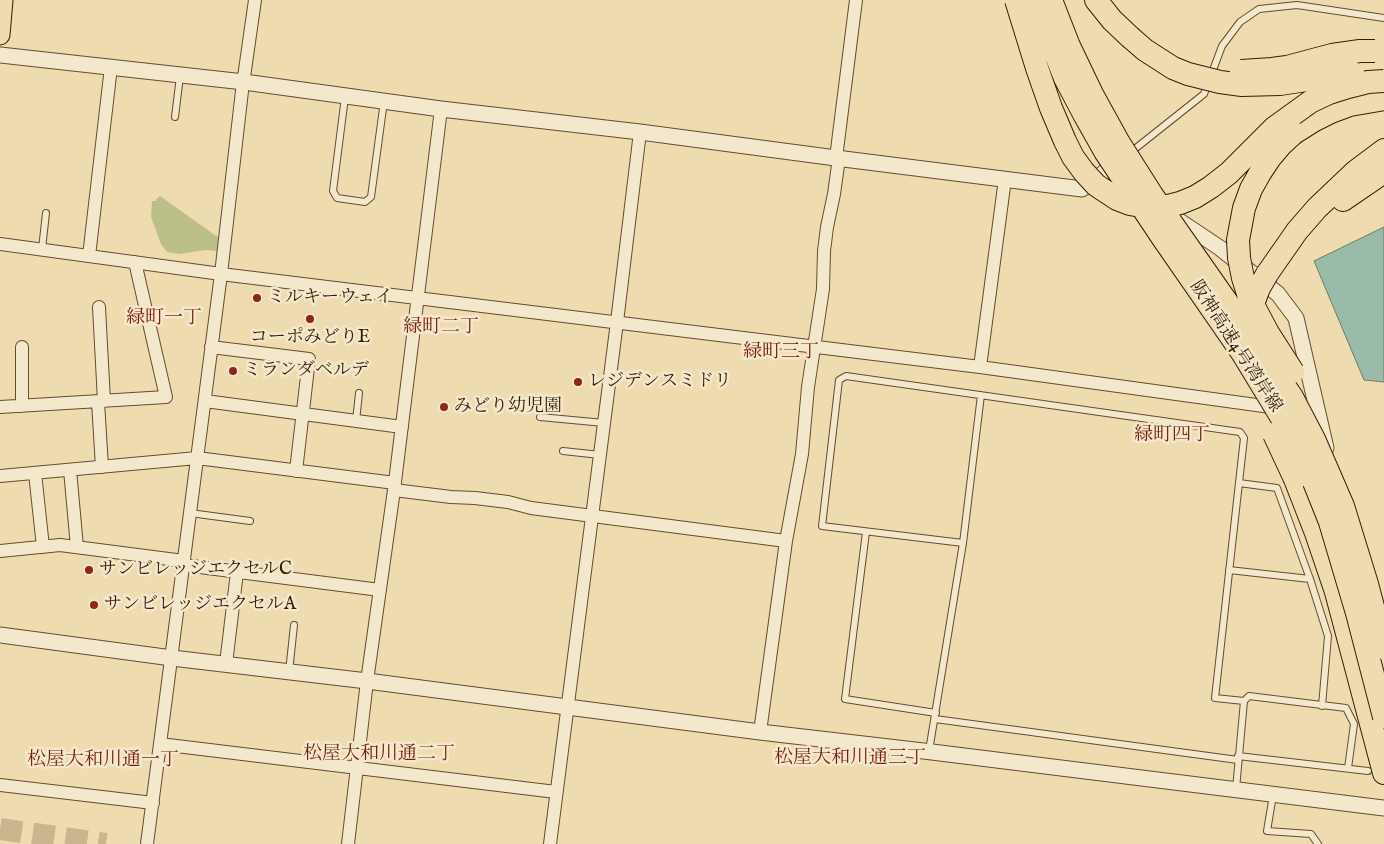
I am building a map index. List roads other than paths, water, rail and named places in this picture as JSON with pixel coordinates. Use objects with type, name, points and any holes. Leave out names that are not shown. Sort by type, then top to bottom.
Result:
[{"type":"highway","points":[[1016,0],[1036,68],[1073,157],[1096,185],[1117,199],[1130,204],[1146,207],[1164,206],[1180,203],[1195,197],[1212,187],[1229,173],[1274,128],[1310,102],[1348,87],[1368,82],[1384,81]]},
{"type":"highway","name":"阪神高速4号湾岸線","points":[[1034,0],[1066,78],[1106,152],[1162,238],[1243,354],[1291,433],[1312,477],[1330,522],[1355,604],[1384,717]]},
{"type":"highway","name":"阪神高速4号湾岸線","points":[[1051,0],[1069,46],[1088,86],[1119,143],[1152,195],[1287,390],[1314,439],[1343,506],[1365,576],[1384,648]]},
{"type":"highway","points":[[1096,0],[1112,20],[1130,37],[1160,56],[1192,67],[1227,71],[1272,69],[1332,55],[1360,51],[1381,57]]},
{"type":"highway","points":[[1384,99],[1350,105],[1331,112],[1313,120],[1282,144],[1270,158],[1251,189],[1244,208],[1238,240],[1243,278],[1258,314],[1307,396],[1338,454],[1364,523],[1384,600]]},
{"type":"highway","points":[[1376,772],[1348,636],[1326,560],[1302,496],[1259,400],[1251,373],[1247,344],[1250,314],[1259,288],[1297,230],[1356,171],[1384,150]]},
{"type":"highway","points":[[1267,274],[1291,245],[1317,221],[1359,188],[1384,172]]},
{"type":"main road","points":[[0,34],[3,0]]},
{"type":"street","points":[[147,844],[255,0]]},
{"type":"street","points":[[760,732],[786,541],[802,454],[808,387],[822,289],[824,251],[837,175],[838,165],[836,158],[856,0]]},
{"type":"street","points":[[1041,0],[1059,49],[1093,117],[1122,160],[1172,216],[1220,248],[1278,294],[1296,318],[1352,562],[1384,680]]},
{"type":"street","points":[[0,54],[180,74],[441,109],[640,132],[1082,189],[1122,160]]},
{"type":"street","points":[[89,256],[111,67]]},
{"type":"street","points":[[348,844],[367,681],[402,427],[441,109]]},
{"type":"street","points":[[550,844],[618,322],[640,132]]},
{"type":"street","points":[[980,367],[1004,179]]},
{"type":"street","points":[[0,244],[221,274],[980,367],[1318,413]]},
{"type":"street","points":[[0,408],[166,397],[135,262]]},
{"type":"street","points":[[99,307],[102,467]]},
{"type":"street","points":[[22,347],[22,406]]},
{"type":"street","points":[[212,347],[309,359],[296,471]]},
{"type":"street","points":[[204,402],[402,427]]},
{"type":"street","points":[[0,476],[197,458],[296,471],[451,497],[508,502],[531,508],[786,541]]},
{"type":"street","points":[[70,470],[77,547]]},
{"type":"street","points":[[35,473],[43,547]]},
{"type":"street","points":[[0,551],[60,545],[237,572],[380,590]]},
{"type":"street","points":[[226,664],[237,572]]},
{"type":"street","points":[[0,634],[172,658],[367,681],[760,732],[929,751],[1384,808]]},
{"type":"street","points":[[160,744],[556,792]]},
{"type":"street","points":[[0,785],[152,803]]},
{"type":"lane","points":[[1122,160],[1204,94],[1222,46],[1240,22],[1259,9],[1297,5],[1384,18]]},
{"type":"lane","points":[[175,117],[180,74]]},
{"type":"lane","points":[[345,96],[332,191],[337,198],[365,202],[371,197],[384,101]]},
{"type":"lane","points":[[42,249],[46,213]]},
{"type":"lane","points":[[963,543],[822,526],[839,380],[846,376],[1240,432],[1244,438],[1216,698],[1244,701]]},
{"type":"lane","points":[[356,421],[359,393]]},
{"type":"lane","points":[[929,751],[963,543],[981,395]]},
{"type":"lane","points":[[540,417],[604,423]]},
{"type":"lane","points":[[563,451],[600,455]]},
{"type":"lane","points":[[1239,483],[1277,488],[1310,578],[1328,636],[1322,706]]},
{"type":"lane","points":[[190,513],[250,522]]},
{"type":"lane","points":[[866,532],[845,700],[935,716],[1238,758],[1376,772]]},
{"type":"lane","points":[[1229,570],[1310,578]]},
{"type":"lane","points":[[289,672],[294,624]]},
{"type":"lane","points":[[1236,790],[1244,701],[1250,696],[1346,708],[1354,724],[1348,768]]},
{"type":"lane","points":[[1273,795],[1267,831],[1311,834],[1318,844]]},
{"type":"tunnel","points":[[0,829],[106,844]]},
{"type":"place","name":"ミルキーウェイ","points":[[257,298]]},
{"type":"place","name":"コーポみどりE","points":[[310,319]]},
{"type":"place","name":"ミランダベルデ","points":[[233,371]]},
{"type":"place","name":"レジデンスミドリ","points":[[578,382]]},
{"type":"place","name":"みどり幼児園","points":[[444,407]]},
{"type":"place","name":"サンビレッジエクセルC","points":[[89,570]]},
{"type":"place","name":"サンビレッジエクセルA","points":[[94,605]]},
{"type":"district","name":"緑町一丁","points":[[164,319]]},
{"type":"district","name":"緑町二丁","points":[[441,328]]},
{"type":"district","name":"緑町三丁","points":[[781,353]]},
{"type":"district","name":"緑町四丁","points":[[1172,436]]},
{"type":"district","name":"松屋大和川通二丁","points":[[379,755]]},
{"type":"district","name":"松屋大和川通三丁","points":[[850,759]]},
{"type":"district","name":"松屋大和川通一丁","points":[[103,761]]}]
